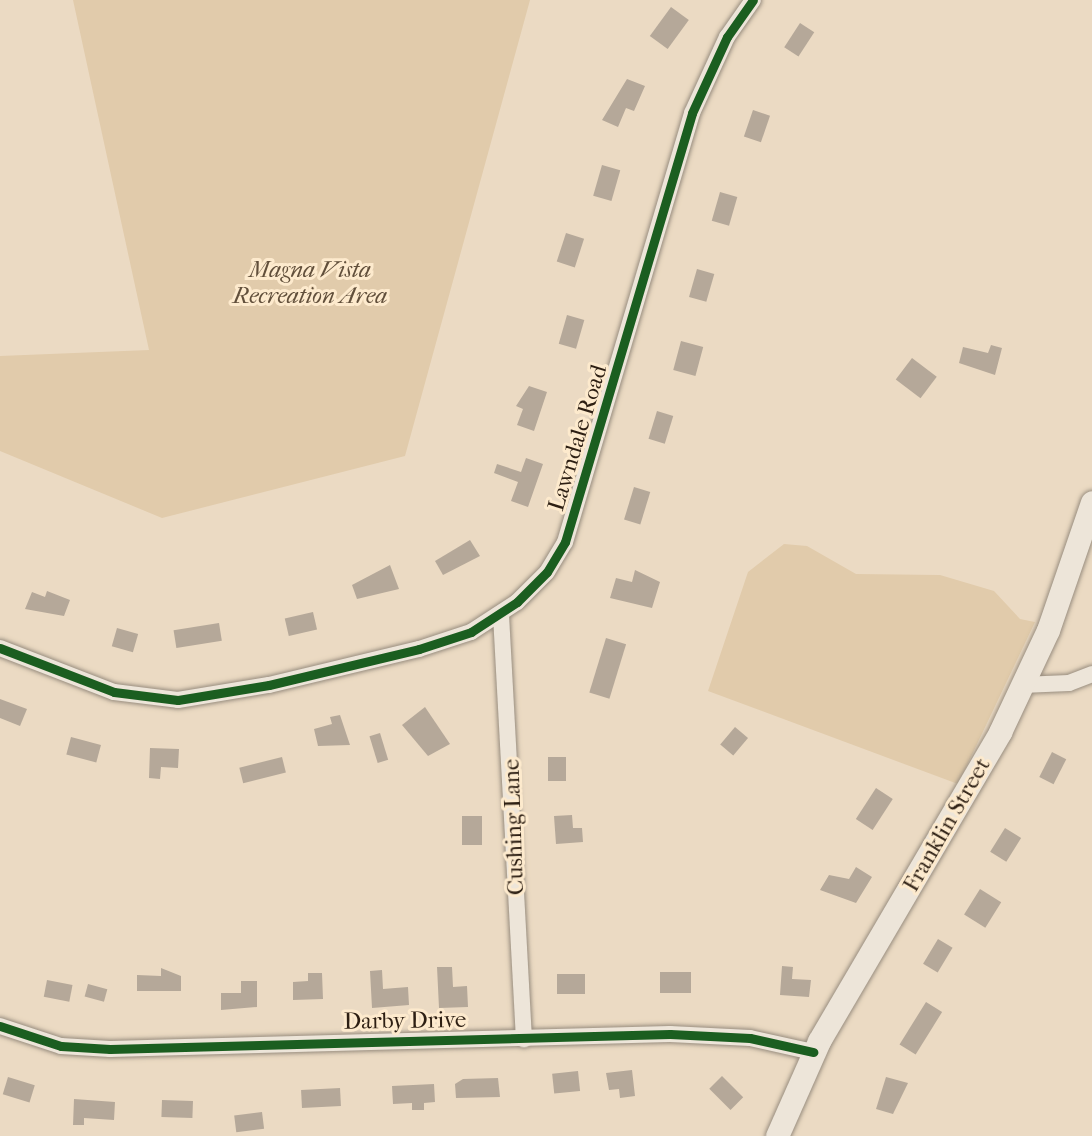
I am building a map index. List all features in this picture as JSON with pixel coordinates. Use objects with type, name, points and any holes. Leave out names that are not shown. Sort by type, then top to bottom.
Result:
[{"type":"street","name":"Lawndale Road","points":[[0,648],[114,692],[178,700],[269,685],[419,649],[471,632],[501,615],[539,581],[565,542],[692,113],[727,37],[753,0]]},
{"type":"street","name":"Franklin Street","points":[[777,1136],[813,1052],[952,821],[1022,685],[1048,630],[1092,502]]},
{"type":"street","name":"Cushing Lane","points":[[501,615],[524,1038]]},
{"type":"street","points":[[1022,685],[1069,683],[1092,674]]},
{"type":"street","name":"Darby Drive","points":[[0,1026],[61,1046],[110,1049],[670,1034],[751,1038],[813,1052]]},
{"type":"green space","name":"Magna Vista Recreation Area","points":[[73,0],[530,0],[405,456],[162,518],[0,451],[0,356],[149,350]]},
{"type":"green space","points":[[784,544],[807,546],[856,574],[940,575],[994,591],[1020,619],[1035,622],[958,784],[708,691],[748,572]]},
{"type":"building","points":[[671,7],[689,20],[668,49],[650,36]]},
{"type":"building","points":[[800,23],[814,32],[798,57],[784,47]]},
{"type":"building","points":[[627,79],[645,86],[634,111],[626,108],[618,127],[602,120]]},
{"type":"building","points":[[753,110],[770,116],[761,142],[744,136]]},
{"type":"building","points":[[602,165],[620,170],[611,201],[593,196]]},
{"type":"building","points":[[720,192],[737,197],[729,226],[712,221]]},
{"type":"building","points":[[566,233],[584,239],[575,267],[557,262]]},
{"type":"building","points":[[697,269],[714,274],[706,302],[689,297]]},
{"type":"building","points":[[567,315],[584,320],[576,349],[559,344]]},
{"type":"building","points":[[681,341],[703,347],[695,376],[673,370]]},
{"type":"building","points":[[991,345],[1002,348],[995,375],[959,363],[963,347],[988,353]]},
{"type":"building","points":[[912,358],[937,377],[921,398],[896,380]]},
{"type":"building","points":[[529,386],[547,392],[534,431],[517,425],[523,409],[516,406]]},
{"type":"building","points":[[657,411],[673,416],[665,444],[649,439]]},
{"type":"building","points":[[526,458],[543,464],[528,507],[511,501],[518,482],[494,473],[497,464],[521,472]]},
{"type":"building","points":[[634,487],[650,492],[640,524],[624,520]]},
{"type":"building","points":[[470,540],[480,556],[443,575],[435,561]]},
{"type":"building","points":[[390,565],[399,589],[357,599],[352,585]]},
{"type":"building","points":[[635,570],[660,582],[652,608],[610,598],[616,578],[632,582]]},
{"type":"building","points":[[47,591],[70,600],[64,616],[25,609],[32,592],[45,597]]},
{"type":"building","points":[[313,612],[317,630],[289,636],[285,619]]},
{"type":"building","points":[[219,623],[222,641],[176,648],[174,630]]},
{"type":"building","points":[[117,628],[138,634],[133,652],[112,646]]},
{"type":"building","points":[[606,638],[626,644],[609,699],[589,693]]},
{"type":"building","points":[[0,699],[27,709],[20,726],[0,718]]},
{"type":"building","points":[[425,707],[450,744],[428,756],[402,725]]},
{"type":"building","points":[[340,715],[350,745],[318,746],[314,729],[332,724],[330,717]]},
{"type":"building","points":[[735,727],[748,738],[733,756],[720,745]]},
{"type":"building","points":[[380,733],[388,760],[378,763],[369,736]]},
{"type":"building","points":[[71,737],[101,745],[96,762],[66,754]]},
{"type":"building","points":[[150,748],[179,749],[178,768],[161,767],[160,779],[149,778]]},
{"type":"building","points":[[1052,752],[1066,759],[1054,784],[1039,777]]},
{"type":"building","points":[[282,757],[286,773],[243,783],[239,768]]},
{"type":"building","points":[[548,757],[566,757],[566,781],[548,781]]},
{"type":"building","points":[[876,788],[893,799],[873,830],[856,819]]},
{"type":"building","points":[[572,815],[573,828],[582,828],[583,842],[556,844],[554,816]]},
{"type":"building","points":[[462,816],[482,816],[482,845],[462,845]]},
{"type":"building","points":[[1005,828],[1021,838],[1006,862],[990,852]]},
{"type":"building","points":[[856,867],[872,877],[856,903],[820,890],[829,875],[849,879]]},
{"type":"building","points":[[980,889],[1001,902],[985,928],[964,914]]},
{"type":"building","points":[[938,939],[953,948],[938,973],[923,964]]},
{"type":"building","points":[[782,966],[793,967],[792,979],[811,980],[809,997],[780,995]]},
{"type":"building","points":[[437,967],[452,967],[453,987],[467,986],[468,1007],[439,1008]]},
{"type":"building","points":[[161,968],[181,976],[181,991],[137,991],[137,975],[161,976]]},
{"type":"building","points":[[382,970],[383,989],[408,987],[409,1005],[372,1008],[370,971]]},
{"type":"building","points":[[660,972],[691,972],[691,993],[660,993]]},
{"type":"building","points":[[308,973],[322,973],[323,999],[293,1000],[293,982],[308,981]]},
{"type":"building","points":[[557,974],[585,974],[585,994],[557,994]]},
{"type":"building","points":[[47,980],[73,985],[69,1002],[44,997]]},
{"type":"building","points":[[241,981],[257,981],[257,1007],[221,1010],[221,993],[241,993]]},
{"type":"building","points":[[88,984],[107,989],[104,1002],[85,997]]},
{"type":"building","points":[[926,1002],[942,1012],[916,1054],[900,1044]]},
{"type":"building","points":[[632,1070],[635,1096],[620,1098],[619,1089],[609,1090],[606,1073]]},
{"type":"building","points":[[578,1071],[580,1091],[554,1094],[552,1074]]},
{"type":"building","points":[[722,1076],[743,1097],[730,1110],[709,1089]]},
{"type":"building","points":[[8,1077],[35,1085],[30,1102],[3,1094]]},
{"type":"building","points":[[886,1077],[908,1083],[893,1114],[876,1109]]},
{"type":"building","points":[[498,1078],[500,1097],[456,1098],[455,1084],[463,1079]]},
{"type":"building","points":[[434,1084],[435,1102],[424,1103],[424,1110],[412,1110],[412,1103],[393,1104],[392,1086]]},
{"type":"building","points":[[340,1088],[341,1106],[302,1108],[301,1090]]},
{"type":"building","points":[[74,1099],[115,1102],[114,1120],[84,1118],[84,1125],[73,1125]]},
{"type":"building","points":[[162,1100],[193,1101],[192,1118],[161,1117]]},
{"type":"building","points":[[262,1112],[264,1129],[236,1132],[234,1115]]},
{"type":"cycle path","points":[[0,648],[114,692],[178,700],[269,685],[419,649],[471,632],[517,602],[547,572],[565,542],[692,113],[727,37],[753,0]]},
{"type":"cycle path","points":[[0,1026],[61,1046],[110,1049],[670,1034],[750,1038],[813,1052]]}]
